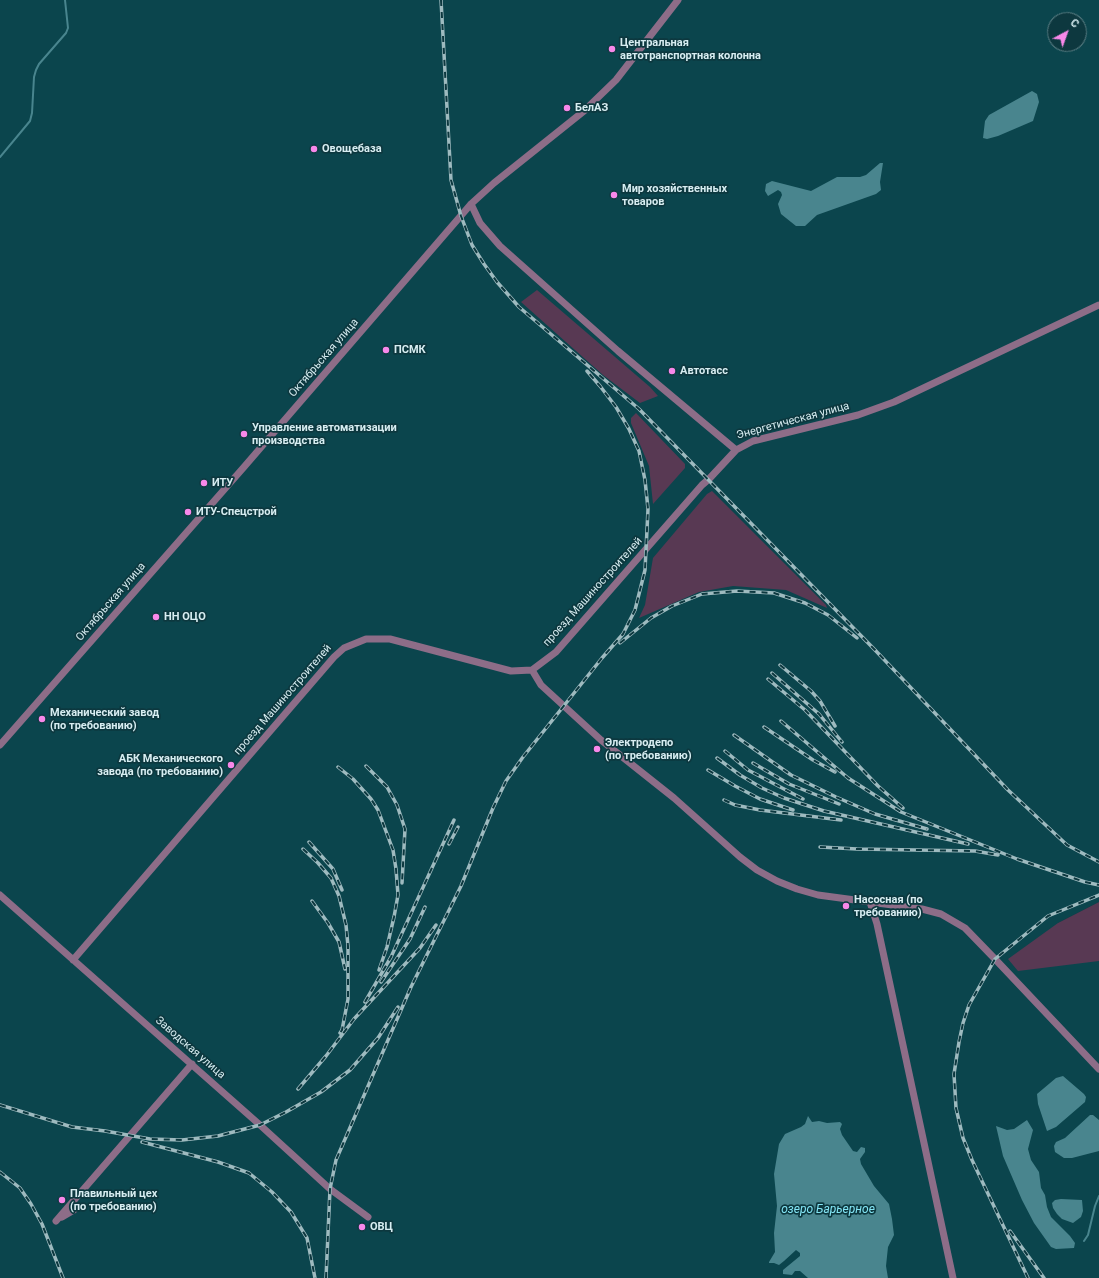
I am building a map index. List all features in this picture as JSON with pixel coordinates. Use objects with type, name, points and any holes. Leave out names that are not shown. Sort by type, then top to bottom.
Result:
[{"type":"street","name":"Октябрьская улица","points":[[0,745],[251,459],[471,204],[494,183],[584,111],[632,61],[678,0]]},
{"type":"street","name":"Энергетическая улица","points":[[471,204],[480,223],[500,246],[623,356],[736,450],[753,441],[858,415],[894,402],[1099,305]]},
{"type":"street","name":"проезд Машиностроителей","points":[[73,960],[334,657],[344,648],[366,639],[390,639],[511,671],[532,670],[556,652],[702,484],[709,479],[736,450]]},
{"type":"street","points":[[532,670],[541,685],[605,743],[674,798],[740,857],[757,870],[777,881],[818,895],[922,909],[941,914],[965,928],[1099,1070]]},
{"type":"street","name":"Заводская улица","points":[[0,895],[330,1188],[368,1217]]},
{"type":"street","points":[[870,902],[879,931],[953,1278]]},
{"type":"street","points":[[70,1206],[192,1064]]},
{"type":"shaded area","points":[[0,0],[1099,0],[1099,902],[1058,923],[1099,948],[1099,1278],[0,1278]]},
{"type":"shaded area","points":[[537,290],[650,387],[658,396],[640,403],[603,375],[521,302]]},
{"type":"shaded area","points":[[636,413],[685,464],[685,468],[653,504],[649,466],[631,423],[631,418]]},
{"type":"shaded area","points":[[712,491],[826,605],[827,608],[786,590],[733,586],[699,592],[639,618],[645,605],[653,558],[707,494]]},
{"type":"shaded area","points":[[1099,902],[1099,961],[1018,971],[1008,959],[1058,923]]},
{"type":"water","points":[[1032,91],[1037,94],[1039,102],[1033,121],[998,136],[987,139],[983,138],[985,121],[989,115]]},
{"type":"water","points":[[880,163],[883,163],[880,182],[881,190],[876,194],[817,215],[805,226],[796,226],[781,214],[778,204],[782,195],[781,192],[778,190],[768,196],[765,191],[766,184],[772,181],[811,191],[837,177],[860,177],[866,175]]},
{"type":"water","points":[[1063,1076],[1084,1094],[1086,1097],[1085,1102],[1056,1127],[1047,1131],[1038,1104],[1037,1094],[1056,1078]]},
{"type":"water","points":[[1090,1115],[1093,1115],[1099,1120],[1099,1151],[1072,1158],[1064,1158],[1055,1152],[1054,1146],[1056,1142],[1065,1138]]},
{"type":"water","name":"озеро Барьерное","points":[[808,1116],[812,1122],[840,1122],[842,1124],[840,1129],[842,1135],[853,1151],[857,1152],[861,1147],[865,1148],[865,1152],[860,1159],[861,1164],[874,1186],[889,1204],[892,1219],[894,1235],[888,1247],[886,1266],[888,1278],[808,1278],[800,1271],[795,1271],[792,1275],[783,1274],[783,1270],[800,1256],[800,1253],[796,1250],[779,1265],[769,1263],[775,1252],[774,1233],[777,1206],[774,1174],[779,1144],[785,1134],[805,1124]]},
{"type":"water","points":[[1027,1120],[1033,1130],[1028,1149],[1031,1160],[1039,1172],[1041,1188],[1045,1195],[1047,1207],[1051,1217],[1075,1243],[1074,1248],[1056,1249],[1051,1247],[1034,1223],[1022,1200],[1003,1156],[996,1126],[1007,1130],[1014,1129]]},
{"type":"water","points":[[1055,1200],[1082,1200],[1083,1211],[1081,1217],[1073,1223],[1062,1219],[1053,1208],[1052,1203]]},
{"type":"waterway","points":[[0,157],[30,121],[36,70],[39,64],[66,33],[68,28],[65,0]]},
{"type":"waterway","points":[[1084,1241],[1088,1235],[1099,1196]]},
{"type":"railway","points":[[441,0],[451,180],[461,216],[472,245],[497,282],[519,307],[639,409],[875,650],[1008,790],[1067,845],[1099,862]]},
{"type":"railway","points":[[326,1278],[330,1189],[336,1160],[411,987],[461,886],[493,808],[506,781],[523,757],[623,634],[635,610],[645,570],[648,509],[645,480],[639,451],[629,429],[616,407],[587,371]]},
{"type":"railway","points":[[620,643],[651,618],[672,606],[702,594],[737,591],[774,593],[805,603],[828,615],[857,638]]},
{"type":"railway","points":[[780,665],[811,691],[820,701],[835,726]]},
{"type":"railway","points":[[772,673],[819,714],[842,742]]},
{"type":"railway","points":[[768,679],[805,710],[878,786],[903,808]]},
{"type":"railway","points":[[781,721],[848,778],[901,812],[1017,859],[1085,882],[1099,885]]},
{"type":"railway","points":[[764,727],[813,760],[835,772]]},
{"type":"railway","points":[[734,735],[791,775],[836,797],[875,814],[927,829]]},
{"type":"railway","points":[[725,751],[748,770],[803,799]]},
{"type":"railway","points":[[717,758],[740,775],[762,788],[784,798],[824,811],[968,844]]},
{"type":"railway","points":[[753,763],[789,784],[839,804]]},
{"type":"railway","points":[[366,766],[387,787],[397,805],[405,829],[402,883]]},
{"type":"railway","points":[[338,767],[353,779],[371,799],[378,810],[393,850],[398,895],[387,947],[379,970]]},
{"type":"railway","points":[[708,770],[760,799],[793,810]]},
{"type":"railway","points":[[724,800],[735,805],[760,810],[841,820]]},
{"type":"railway","points":[[365,1002],[391,957],[454,820]]},
{"type":"railway","points":[[449,844],[458,827]]},
{"type":"railway","points":[[309,842],[333,869],[342,890]]},
{"type":"railway","points":[[820,847],[975,851],[998,855]]},
{"type":"railway","points":[[303,849],[331,878],[339,896],[346,925],[348,946],[348,999],[342,1030],[340,1033]]},
{"type":"railway","points":[[1028,1278],[963,1138],[956,1108],[954,1074],[959,1042],[969,1005],[995,959],[1048,916],[1099,895]]},
{"type":"railway","points":[[312,901],[328,923],[339,942],[345,969]]},
{"type":"railway","points":[[381,982],[410,939],[425,907]]},
{"type":"railway","points":[[298,1089],[326,1056],[354,1019],[420,948],[436,925]]},
{"type":"railway","points":[[0,1105],[72,1127],[150,1139],[182,1140],[218,1136],[260,1125],[321,1092],[350,1070],[378,1038],[398,1007]]},
{"type":"railway","points":[[142,1142],[218,1162],[249,1173],[272,1192],[291,1212],[307,1238],[315,1278]]},
{"type":"railway","points":[[0,1172],[20,1188],[31,1204],[42,1224],[63,1278]]},
{"type":"railway","points":[[1010,1231],[1044,1278]]},
{"type":"place","name":"Центральная автотранспортная колонна","points":[[612,49]]},
{"type":"place","name":"БелАЗ","points":[[567,108]]},
{"type":"place","name":"Овощебаза","points":[[314,149]]},
{"type":"place","name":"Мир хозяйственных товаров","points":[[614,195]]},
{"type":"place","name":"ПСМК","points":[[386,350]]},
{"type":"place","name":"Автотасс","points":[[672,371]]},
{"type":"place","name":"Управление автоматизации производства","points":[[244,434]]},
{"type":"place","name":"ИТУ","points":[[204,483]]},
{"type":"place","name":"ИТУ-Спецстрой","points":[[188,512]]},
{"type":"place","name":"НН ОЦО","points":[[156,617]]},
{"type":"place","name":"Механический завод (по требованию)","points":[[42,719]]},
{"type":"place","name":"Электродепо (по требованию)","points":[[597,749]]},
{"type":"place","name":"АБК Механического завода (по требованию)","points":[[231,765]]},
{"type":"place","name":"Насосная (по требованию)","points":[[846,906]]},
{"type":"place","name":"Плавильный цех (по требованию)","points":[[62,1200]]},
{"type":"place","name":"ОВЦ","points":[[362,1227]]}]
